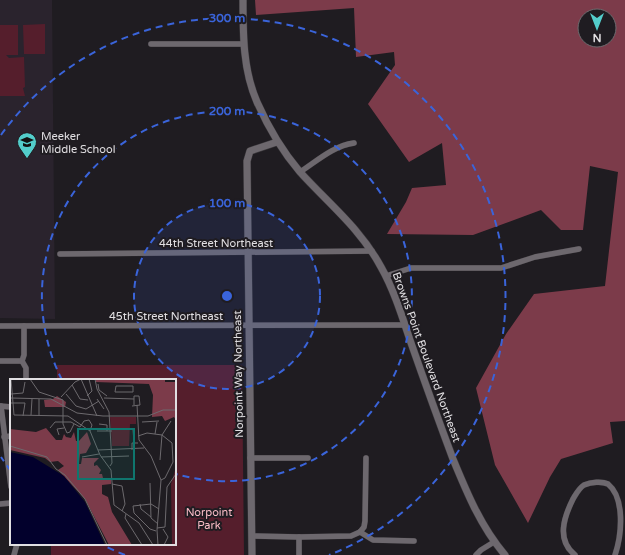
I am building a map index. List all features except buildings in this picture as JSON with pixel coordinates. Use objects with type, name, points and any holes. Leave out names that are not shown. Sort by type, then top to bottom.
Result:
[{"type":"street","name":"Browns Point Boulevard Northeast","points":[[243,0],[244,44],[248,74],[256,100],[277,142],[300,172],[352,225],[372,251],[386,276],[405,325],[436,415],[459,472],[478,516],[494,542],[505,555]]},
{"type":"street","points":[[151,44],[244,44]]},
{"type":"street","name":"Norpoint Way Northeast","points":[[252,555],[247,184],[248,156],[250,151],[277,142]]},
{"type":"street","points":[[300,172],[332,150],[354,143]]},
{"type":"street","points":[[386,276],[411,268],[501,268],[534,257],[579,249]]},
{"type":"street","name":"44th Street Northeast","points":[[60,254],[372,251]]},
{"type":"street","name":"45th Street Northeast","points":[[0,326],[405,325]]},
{"type":"street","points":[[24,326],[24,355],[22,361],[26,368],[26,379]]},
{"type":"street","points":[[0,361],[22,361]]},
{"type":"street","points":[[10,407],[0,406],[4,437],[3,450],[10,482]]},
{"type":"street","points":[[4,437],[10,436]]},
{"type":"street","points":[[250,458],[308,458]]},
{"type":"street","points":[[252,536],[351,536],[360,532],[364,527],[365,521],[366,458]]},
{"type":"street","points":[[575,555],[568,548],[563,538],[564,520],[580,488],[587,484],[597,482],[607,484],[617,491],[623,507],[619,543],[615,555]]},
{"type":"street","points":[[0,504],[10,502]]},
{"type":"street","points":[[360,532],[373,540],[414,542]]},
{"type":"street","points":[[299,537],[299,555]]},
{"type":"street","points":[[476,555],[494,542]]},
{"type":"street","points":[[14,555],[17,545]]},
{"type":"shaded area","name":"Meeker Middle School","points":[[0,0],[52,0],[55,319],[0,318]]},
{"type":"shaded area","points":[[255,0],[625,0],[625,421],[610,422],[613,443],[561,459],[550,477],[528,523],[495,465],[476,388],[506,334],[534,294],[605,286],[618,172],[590,166],[583,230],[561,230],[541,210],[473,235],[387,234],[406,202],[412,188],[446,185],[442,143],[409,162],[368,104],[395,65],[394,52],[356,57],[354,8],[256,15]]},
{"type":"green space","points":[[45,24],[45,54],[24,54],[23,25]]},
{"type":"green space","points":[[0,25],[18,25],[18,55],[6,55],[9,58],[24,57],[25,87],[23,88],[25,96],[0,96]]},
{"type":"green space","name":"Norpoint Park","points":[[57,365],[242,365],[244,555],[51,555],[51,545],[176,545],[176,379],[57,379]]},
{"type":"place","name":"Meeker Middle School","points":[[27,159]]}]
